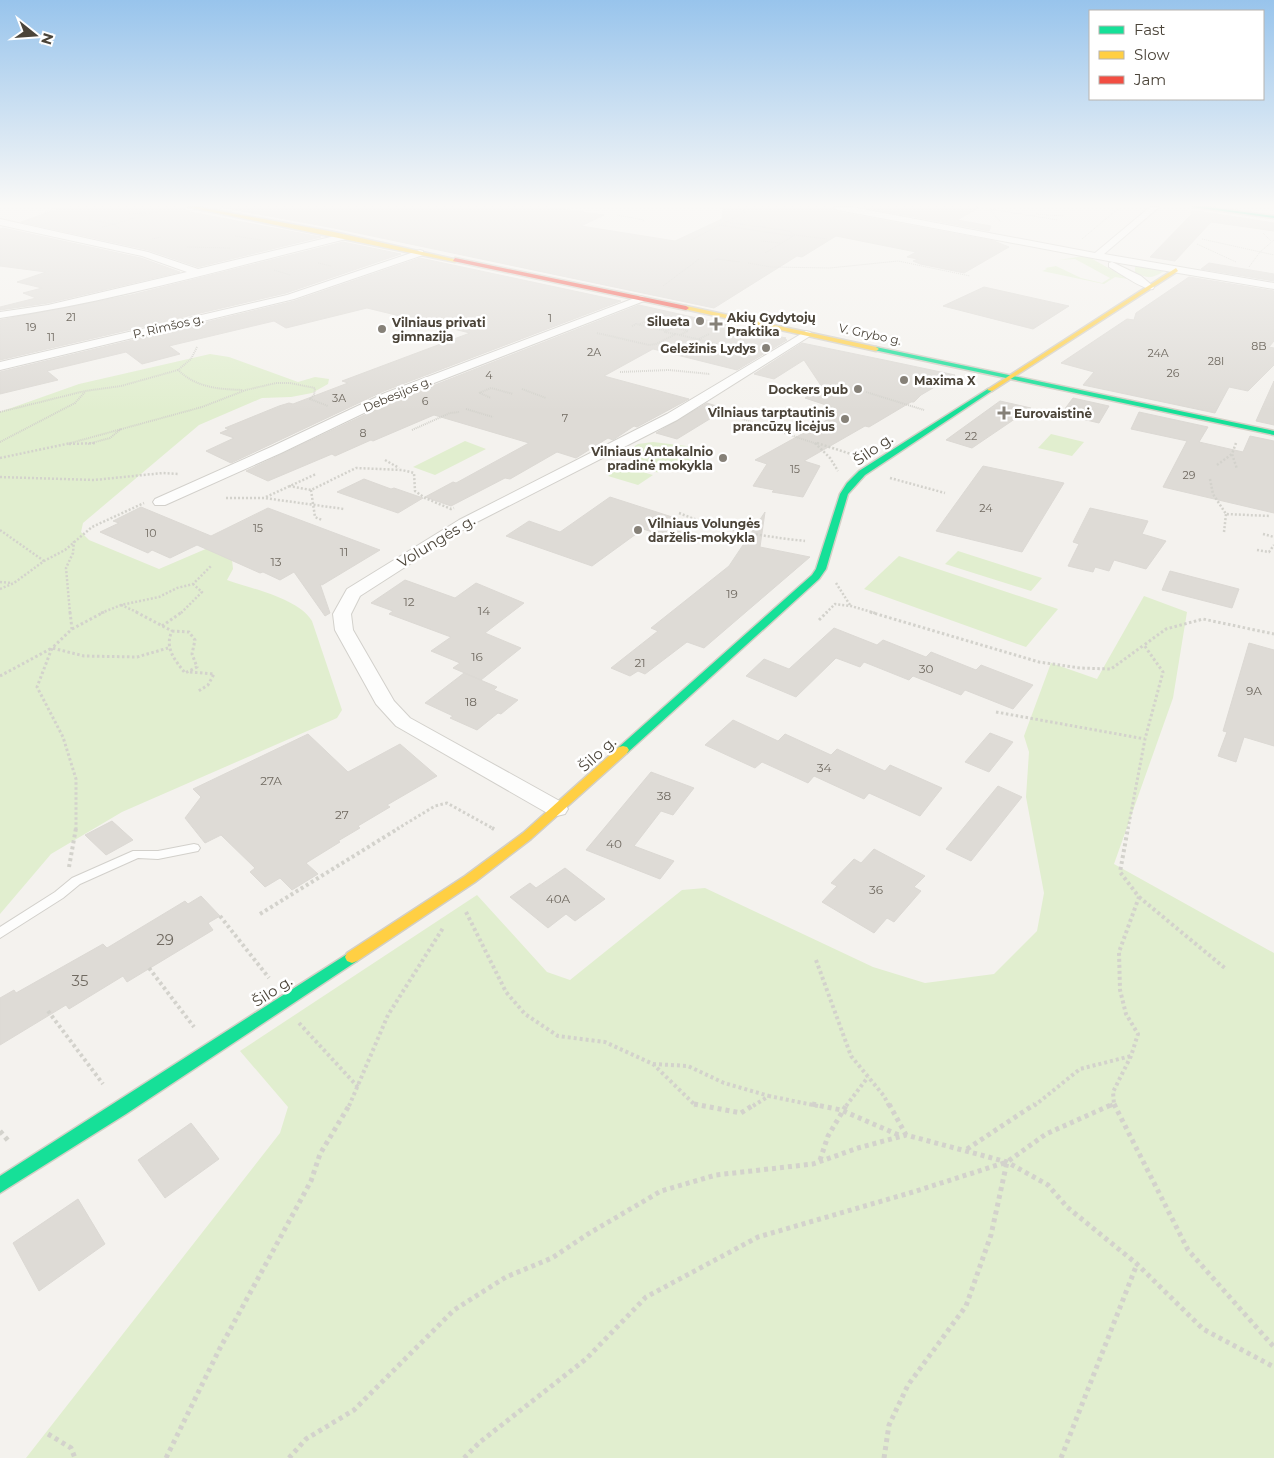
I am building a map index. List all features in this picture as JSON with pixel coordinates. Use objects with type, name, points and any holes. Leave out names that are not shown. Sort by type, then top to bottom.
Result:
[{"type":"street","points":[[0,314],[65,304],[190,275]]},
{"type":"street","name":"P. Rimšos g.","points":[[0,366],[290,297],[355,275]]},
{"type":"street","name":"V. Grybo g.","points":[[525,275],[1009,378],[1274,432]]},
{"type":"street","points":[[1133,275],[1149,287]]},
{"type":"street","name":"Šilo g.","points":[[0,1185],[454,889],[527,836],[816,577],[821,569],[844,494],[856,479],[876,464],[1168,275]]},
{"type":"street","points":[[1207,275],[1274,286]]},
{"type":"street","points":[[1137,278],[1160,280]]},
{"type":"street","name":"Debesijos g.","points":[[160,502],[389,396],[640,299]]},
{"type":"street","name":"Volungės g.","points":[[557,809],[403,722],[386,704],[344,630],[342,614],[346,604],[353,593],[464,523],[672,417],[806,334]]},
{"type":"lane","points":[[0,933],[76,882],[137,854],[158,855],[194,848]]},
{"type":"path","points":[[662,287],[677,275]]},
{"type":"path","points":[[965,275],[970,276]]},
{"type":"path","points":[[632,326],[649,320]]},
{"type":"path","points":[[640,324],[733,348],[744,342]]},
{"type":"path","points":[[571,326],[649,345],[656,344],[676,334]]},
{"type":"path","points":[[667,331],[675,327],[688,331],[679,335]]},
{"type":"path","points":[[698,340],[709,334]]},
{"type":"path","points":[[0,412],[86,391],[121,386],[178,370],[190,359],[197,347]]},
{"type":"path","points":[[178,370],[187,380],[209,389],[246,390]]},
{"type":"path","points":[[620,372],[669,370],[738,377]]},
{"type":"path","points":[[0,458],[66,444],[202,407],[246,390],[276,383],[290,383],[316,388],[314,395],[310,399]]},
{"type":"path","points":[[491,398],[479,393],[491,388],[513,394]]},
{"type":"path","points":[[522,390],[546,398]]},
{"type":"path","points":[[0,442],[75,403],[86,391]]},
{"type":"path","points":[[866,392],[929,412]]},
{"type":"path","points":[[709,408],[857,456]]},
{"type":"path","points":[[466,409],[493,417]]},
{"type":"path","points":[[412,430],[450,413],[459,412]]},
{"type":"path","points":[[1217,465],[1232,454],[1242,426]]},
{"type":"path","points":[[66,444],[87,445],[94,443],[115,436],[121,428]]},
{"type":"path","points":[[816,443],[830,458],[840,473]]},
{"type":"path","points":[[1232,454],[1237,469]]},
{"type":"path","points":[[385,460],[402,470]]},
{"type":"path","points":[[289,486],[311,490],[356,468],[402,470],[414,473],[415,491],[425,498],[451,509]]},
{"type":"path","points":[[0,477],[94,480],[163,474],[181,475]]},
{"type":"path","points":[[264,498],[316,474]]},
{"type":"path","points":[[885,477],[945,493]]},
{"type":"path","points":[[1210,479],[1213,494],[1226,514],[1224,532]]},
{"type":"path","points":[[311,490],[315,517],[322,520]]},
{"type":"path","points":[[226,498],[264,498],[344,510]]},
{"type":"path","points":[[0,589],[14,583],[44,561],[65,550],[92,527],[133,507],[147,502],[160,502]]},
{"type":"path","points":[[679,513],[705,524],[741,533],[779,538]]},
{"type":"path","points":[[1226,514],[1270,516]]},
{"type":"path","points":[[0,530],[44,561]]},
{"type":"path","points":[[1263,534],[1274,537]]},
{"type":"path","points":[[72,629],[66,568],[73,553],[74,541]]},
{"type":"path","points":[[1257,550],[1269,552],[1274,545]]},
{"type":"path","points":[[0,674],[52,648],[72,629],[96,615],[121,605],[159,596],[193,584],[212,566]]},
{"type":"path","points":[[0,582],[14,583]]},
{"type":"path","points":[[161,626],[177,617],[202,592],[193,584]]},
{"type":"path","points":[[819,620],[835,604],[851,606],[1038,662],[1080,668],[1111,669],[1166,629],[1203,619],[1274,634]]},
{"type":"path","points":[[121,605],[146,616],[172,631],[188,632],[195,640],[192,654],[198,666],[190,672]]},
{"type":"path","points":[[172,631],[168,636],[168,648],[185,673],[214,674],[208,685],[197,692]]},
{"type":"path","points":[[1144,645],[1163,672],[1145,739],[1120,872],[1139,898],[1226,968]]},
{"type":"path","points":[[52,648],[84,656],[137,657],[168,648]]},
{"type":"path","points":[[52,648],[37,687],[63,737],[76,779],[77,825],[70,865],[59,895]]},
{"type":"path","points":[[996,712],[1145,739]]},
{"type":"path","points":[[260,914],[435,806],[447,803],[497,830]]},
{"type":"path","points":[[454,889],[506,992],[524,1014],[558,1036],[605,1042],[653,1064],[688,1066],[724,1083],[770,1096],[842,1110],[904,1136],[967,1150],[1007,1162],[1048,1185],[1067,1207],[1137,1264],[1203,1329],[1274,1367]]},
{"type":"path","points":[[166,1458],[219,1350],[311,1181],[320,1154],[345,1114],[388,1015],[439,936],[454,889]]},
{"type":"path","points":[[1139,898],[1119,952],[1120,990],[1126,1014],[1138,1034],[1131,1056],[1113,1092],[1114,1104],[1188,1250],[1274,1347]]},
{"type":"path","points":[[220,916],[270,980]]},
{"type":"path","points":[[816,960],[850,1056],[884,1096],[904,1136]]},
{"type":"path","points":[[149,968],[195,1028]]},
{"type":"path","points":[[280,1003],[358,1087]]},
{"type":"path","points":[[48,1011],[104,1085]]},
{"type":"path","points":[[967,1150],[1027,1111],[1080,1069],[1131,1056]]},
{"type":"path","points":[[653,1064],[696,1106],[741,1113],[770,1096]]},
{"type":"path","points":[[820,1160],[826,1138],[842,1110],[868,1077]]},
{"type":"path","points":[[464,1458],[480,1442],[586,1359],[646,1296],[758,1237],[913,1192],[1007,1162],[1046,1134],[1114,1104]]},
{"type":"path","points":[[0,1131],[10,1143]]},
{"type":"path","points":[[289,1458],[306,1439],[354,1410],[454,1310],[506,1277],[552,1258],[588,1234],[661,1191],[716,1175],[813,1164],[820,1160],[904,1136]]},
{"type":"path","points":[[884,1458],[889,1425],[908,1385],[966,1306],[991,1235],[1007,1162]]},
{"type":"path","points":[[1061,1458],[1137,1264]]},
{"type":"path","points":[[48,1434],[71,1448],[75,1458]]},
{"type":"green space","points":[[1061,275],[1075,275],[1102,283],[1110,278],[1105,275],[1121,275],[1128,279],[1115,277],[1104,284]]},
{"type":"green space","points":[[1141,275],[1158,275],[1153,277]]},
{"type":"green space","points":[[210,354],[229,357],[298,382],[315,377],[329,379],[328,384],[312,393],[291,397],[262,398],[199,425],[83,523],[81,532],[89,540],[159,569],[215,545],[232,560],[233,569],[227,580],[286,600],[305,613],[312,621],[342,710],[337,718],[122,812],[51,854],[0,914],[0,412],[79,384]]},
{"type":"green space","points":[[1051,434],[1084,442],[1072,456],[1038,448]]},
{"type":"green space","points":[[465,441],[486,449],[435,475],[413,467]]},
{"type":"green space","points":[[653,442],[695,447],[697,451],[687,455],[695,464],[708,467],[700,472],[684,470],[654,472],[640,468],[646,462],[623,457],[624,453],[638,444]]},
{"type":"green space","points":[[622,466],[653,475],[638,485],[608,476]]},
{"type":"green space","points":[[958,551],[1042,578],[1031,591],[945,564]]},
{"type":"green space","points":[[899,556],[1058,609],[1026,647],[864,589]]},
{"type":"green space","points":[[1144,596],[1187,612],[1173,698],[1114,864],[1274,953],[1274,1458],[26,1458],[280,1133],[288,1107],[240,1051],[477,895],[547,972],[570,980],[682,890],[705,888],[873,967],[925,983],[994,974],[1037,931],[1044,893],[1026,797],[1029,752],[1024,736],[1051,663],[1097,679]]},
{"type":"building","points":[[37,275],[167,275],[48,303],[0,310],[0,307],[36,298],[23,293],[42,288],[17,282]]},
{"type":"building","points":[[211,275],[339,275],[286,293],[0,360],[0,320],[131,295]]},
{"type":"building","points":[[370,275],[500,275],[621,301],[384,391],[231,463],[206,451],[234,438],[220,433],[229,429],[225,428],[279,406],[289,403],[293,404],[348,383],[342,381],[470,333],[367,308],[286,328],[274,321],[169,346],[180,354],[142,364],[126,352],[47,371],[58,380],[0,394],[0,372],[294,301]]},
{"type":"building","points":[[557,275],[767,275],[714,308]]},
{"type":"building","points":[[1238,275],[1274,275],[1274,281]]},
{"type":"building","points":[[1189,277],[1274,291],[1274,341],[1269,347],[1274,348],[1274,365],[1248,391],[1229,387],[1215,413],[1083,385],[1094,372],[1061,363],[1127,319],[1134,320],[1136,313]]},
{"type":"building","points":[[984,287],[1069,306],[1033,329],[943,306]]},
{"type":"building","points":[[639,305],[786,338],[784,339],[787,340],[737,370],[653,349],[604,376],[689,399],[637,427],[634,426],[613,440],[608,438],[576,458],[557,452],[510,479],[505,478],[451,506],[425,497],[453,482],[456,483],[529,443],[434,415],[373,441],[371,440],[335,456],[332,454],[268,481],[246,471],[394,401]]},
{"type":"building","points":[[802,343],[955,375],[921,395],[914,402],[869,427],[865,426],[804,461],[820,466],[803,497],[772,492],[774,490],[753,486],[767,464],[755,460],[836,415],[824,411],[832,407],[805,398],[822,387],[804,360],[774,379],[754,374]]},
{"type":"building","points":[[1274,381],[1274,425],[1256,421]]},
{"type":"building","points":[[1073,398],[1109,406],[1099,423],[1061,414]]},
{"type":"building","points":[[1000,401],[1031,408],[972,448],[946,440]]},
{"type":"building","points":[[707,403],[726,409],[677,439],[656,433]]},
{"type":"building","points":[[1139,412],[1208,427],[1199,442],[1243,452],[1250,436],[1274,441],[1274,513],[1163,487],[1187,441],[1131,429]]},
{"type":"building","points":[[983,466],[1064,483],[1022,552],[936,531]]},
{"type":"building","points":[[364,479],[423,498],[398,513],[337,492]]},
{"type":"building","points":[[610,497],[694,524],[675,539],[643,529],[592,566],[506,536],[529,521],[560,532]]},
{"type":"building","points":[[141,507],[211,536],[268,508],[380,550],[322,585],[320,584],[330,613],[325,616],[294,572],[280,580],[197,545],[170,558],[152,550],[148,553],[100,532],[119,523],[113,521]]},
{"type":"building","points":[[1090,508],[1148,521],[1142,534],[1166,541],[1146,569],[1114,560],[1109,571],[1095,567],[1093,572],[1068,566],[1079,544],[1073,542]]},
{"type":"building","points":[[765,512],[760,547],[810,557],[704,648],[687,642],[645,674],[638,671],[630,676],[611,668],[658,631],[651,628],[729,566]]},
{"type":"building","points":[[1170,571],[1239,589],[1232,608],[1162,590]]},
{"type":"building","points":[[405,580],[455,598],[476,583],[524,603],[485,633],[521,648],[481,680],[453,668],[460,663],[431,651],[451,637],[389,614],[393,611],[371,603]]},
{"type":"building","points":[[834,628],[877,645],[883,640],[926,657],[931,652],[976,670],[981,665],[1033,685],[1013,709],[965,690],[961,695],[913,676],[909,680],[864,662],[860,667],[836,658],[796,697],[746,676],[764,659],[789,669]]},
{"type":"building","points":[[1249,643],[1274,650],[1274,746],[1244,737],[1236,762],[1218,756],[1227,732],[1223,731]]},
{"type":"building","points":[[464,673],[497,687],[494,690],[518,700],[477,730],[450,718],[453,716],[425,703]]},
{"type":"building","points":[[733,720],[778,741],[785,734],[831,755],[837,749],[885,771],[890,765],[942,788],[920,816],[869,793],[864,799],[814,776],[808,783],[762,762],[755,768],[705,745]]},
{"type":"building","points":[[990,733],[1013,742],[989,772],[965,762]]},
{"type":"building","points":[[308,734],[348,772],[400,744],[437,776],[387,805],[390,807],[358,826],[360,828],[306,863],[318,874],[292,890],[280,878],[265,887],[250,872],[255,868],[221,835],[205,843],[185,818],[201,797],[193,789]]},
{"type":"building","points":[[651,772],[694,788],[673,815],[661,811],[634,846],[674,861],[660,879],[586,850]]},
{"type":"building","points":[[998,786],[1022,797],[971,861],[946,849]]},
{"type":"building","points":[[112,821],[133,840],[106,855],[85,835]]},
{"type":"building","points":[[874,849],[925,876],[914,887],[921,891],[894,922],[887,918],[874,933],[822,902],[837,886],[831,883],[854,859],[861,863]]},
{"type":"building","points":[[565,868],[605,899],[575,921],[566,914],[548,928],[510,897],[530,883],[536,888]]},
{"type":"building","points":[[201,896],[220,916],[208,923],[213,930],[127,982],[123,976],[69,1009],[66,1005],[0,1045],[0,998],[14,990],[16,993],[103,944],[107,948],[185,901],[188,904]]},
{"type":"building","points":[[191,1123],[219,1159],[165,1198],[138,1160]]},
{"type":"building","points":[[78,1199],[105,1244],[39,1291],[13,1243]]},
{"type":"traffic: fast","points":[[876,349],[1274,433]]},
{"type":"traffic: fast","points":[[623,750],[816,577],[821,569],[844,494],[862,473],[990,390]]},
{"type":"traffic: fast","points":[[0,1185],[352,957]]},
{"type":"traffic: slow","points":[[990,390],[1168,275]]},
{"type":"traffic: slow","points":[[686,308],[876,349]]},
{"type":"traffic: slow","points":[[352,957],[470,879],[527,836],[623,750]]},
{"type":"traffic: jam","points":[[527,275],[686,308]]},
{"type":"place","name":"Silueta","points":[[700,321]]},
{"type":"place","name":"Akių Gydytojų Praktika","points":[[716,324]]},
{"type":"place","name":"Vilniaus privati gimnazija","points":[[382,329]]},
{"type":"place","name":"Geležinis Lydys","points":[[766,348]]},
{"type":"place","name":"Maxima X","points":[[904,380]]},
{"type":"place","name":"Dockers pub","points":[[858,389]]},
{"type":"place","name":"Eurovaistinė","points":[[1004,413]]},
{"type":"place","name":"Vilniaus tarptautinis prancūzų licėjus","points":[[845,419]]},
{"type":"place","name":"Vilniaus Antakalnio pradinė mokykla","points":[[723,458]]},
{"type":"place","name":"Vilniaus Volungės darželis-mokykla","points":[[638,530]]}]
